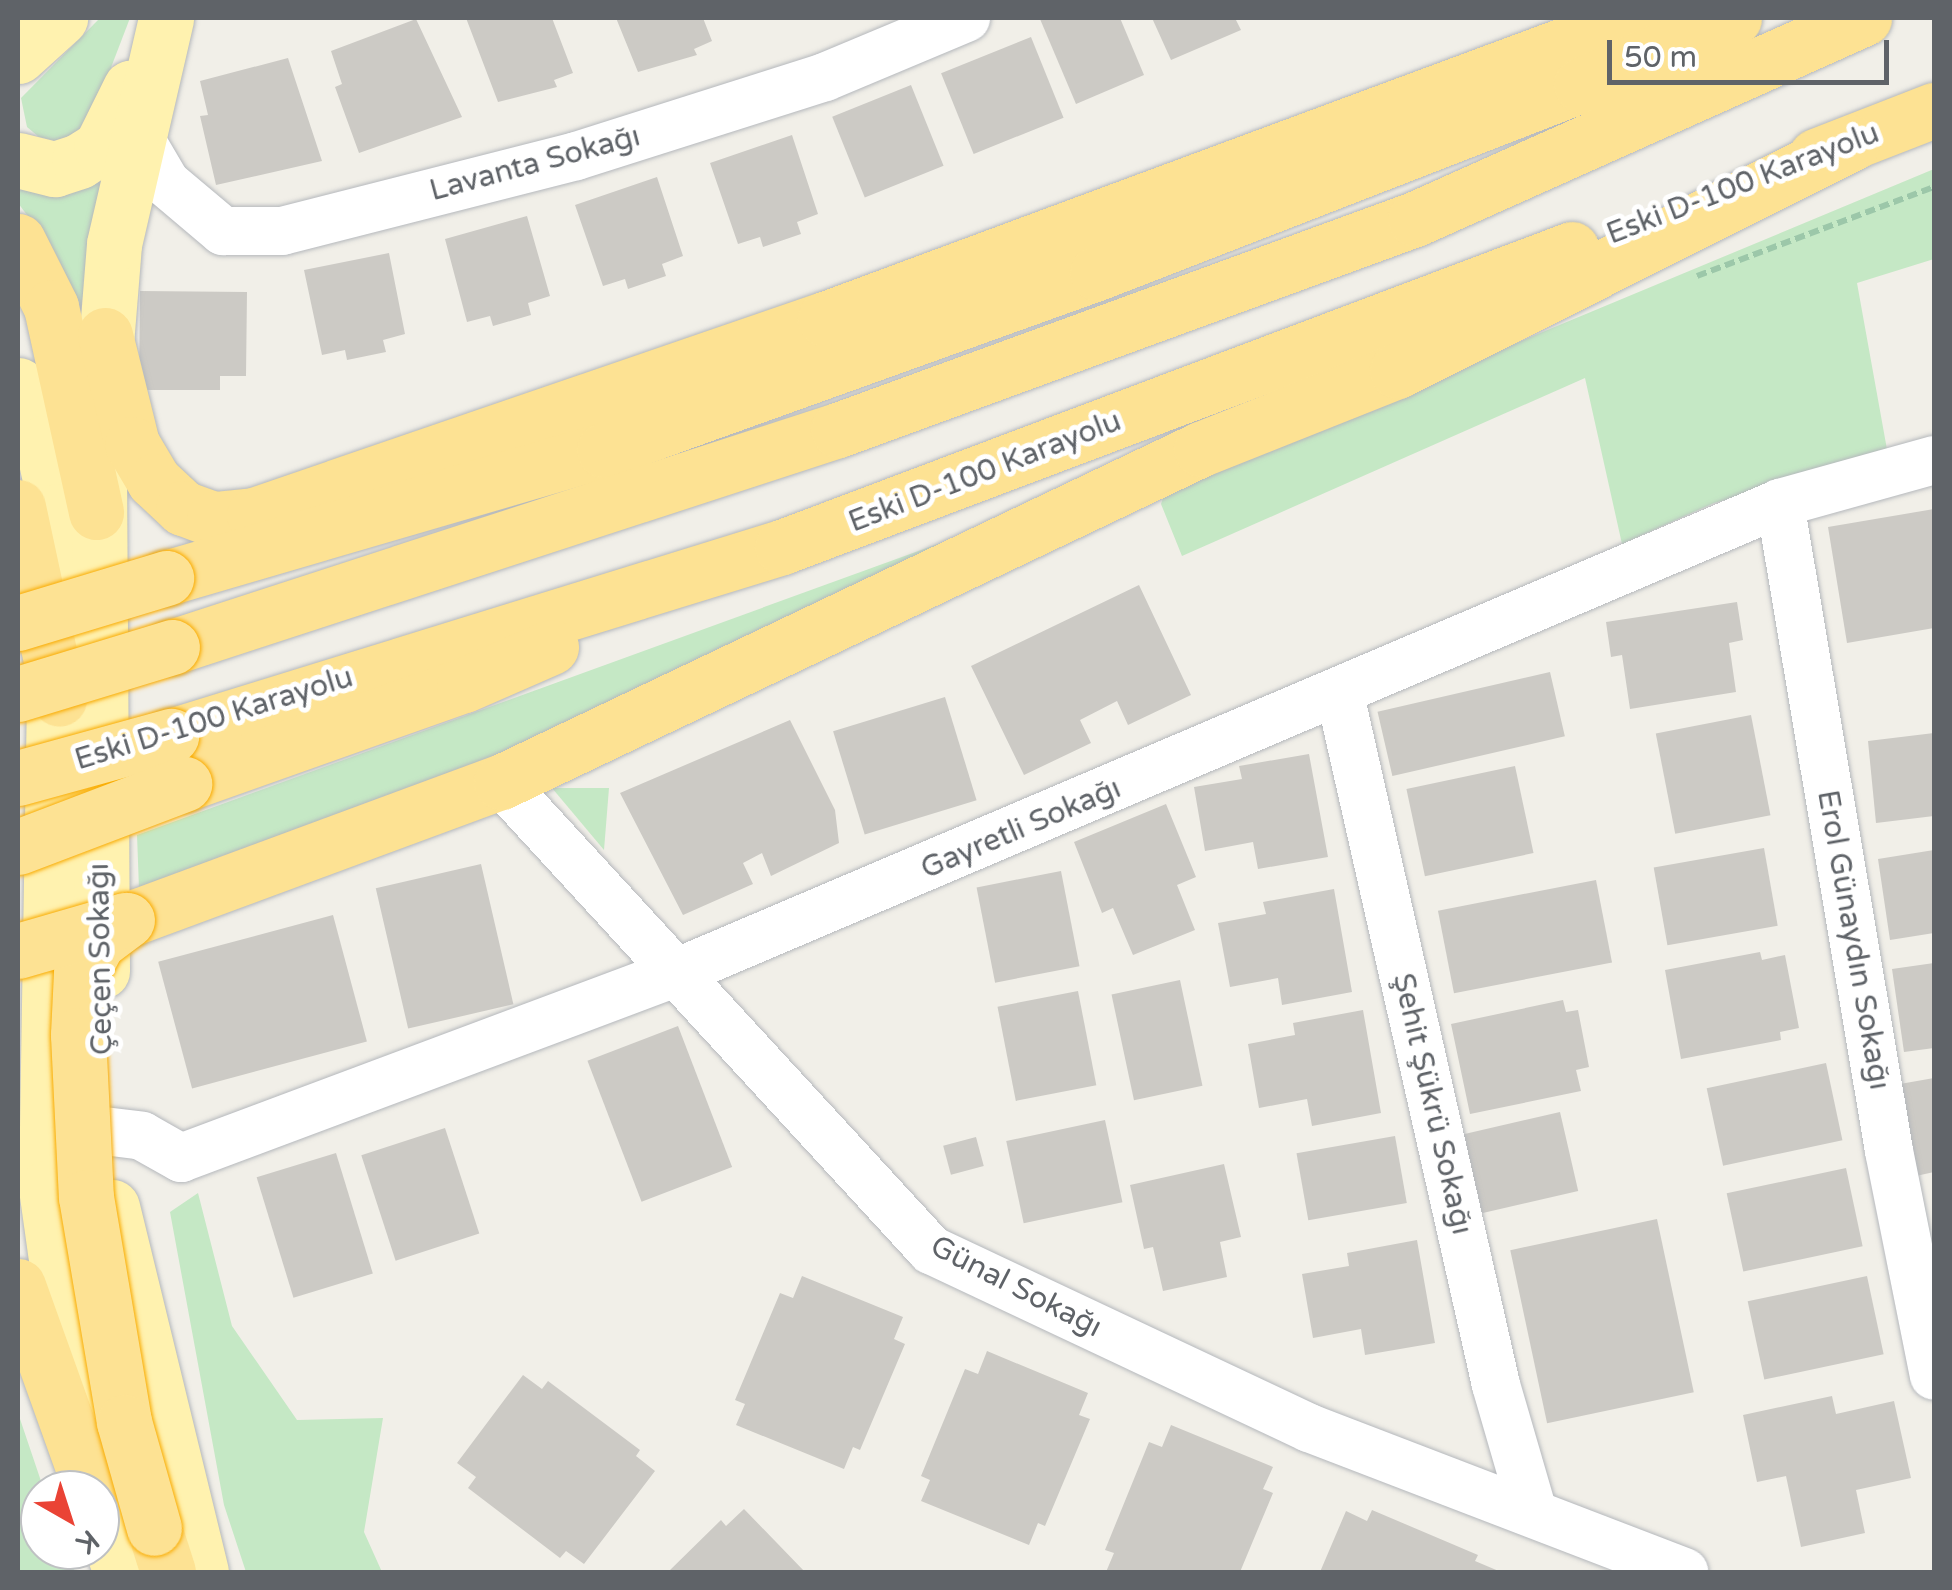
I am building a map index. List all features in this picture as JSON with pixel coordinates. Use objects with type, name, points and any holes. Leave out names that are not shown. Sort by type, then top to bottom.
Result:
[{"type":"highway","points":[[105,335],[132,444],[154,481],[183,508],[214,519],[254,515],[825,319],[1638,18]]},
{"type":"highway","points":[[18,623],[659,430],[1097,274],[1581,85],[1734,18]]},
{"type":"highway","points":[[18,507],[38,697],[172,646],[838,430],[1415,220],[1864,18]]},
{"type":"highway","name":"Eski D-100 Karayolu","points":[[18,778],[178,760],[782,546],[1934,110]]},
{"type":"highway","points":[[18,950],[179,904],[501,782],[1201,449],[1398,371],[1852,143]]},
{"type":"highway","points":[[18,241],[51,307],[96,512]]},
{"type":"highway","points":[[18,599],[166,578]]},
{"type":"highway","points":[[18,847],[178,760]]},
{"type":"highway","points":[[127,920],[97,944],[81,972],[79,1053],[86,1197],[124,1422],[161,1550]]},
{"type":"highway","points":[[18,1286],[84,1470]]},
{"type":"main road","points":[[18,56],[60,18]]},
{"type":"main road","points":[[18,160],[55,170],[100,147],[164,18]]},
{"type":"main road","name":"Çeçen Sokağı","points":[[164,18],[136,132],[105,335],[96,512],[104,1131],[113,1218],[201,1572]]},
{"type":"main road","name":"Çeçen Sokağı","points":[[18,385],[42,443],[57,511],[38,697],[46,1188],[88,1470]]},
{"type":"street","name":"Lavanta Sokağı","points":[[136,132],[166,183],[223,231],[282,230],[594,150],[825,77],[966,18]]},
{"type":"street","name":"Gayretli Sokağı","points":[[104,1131],[142,1136],[180,1158],[678,972],[1340,695],[1780,502],[1934,460]]},
{"type":"street","name":"Erol Günaydın Sokağı","points":[[1780,502],[1889,1151],[1934,1376]]},
{"type":"street","name":"Şehit Şükrü Sokağı","points":[[1340,695],[1496,1385],[1534,1512]]},
{"type":"street","name":"Günal Sokağı","points":[[501,782],[930,1250],[1309,1428],[1534,1512],[1602,1544],[1684,1572]]},
{"type":"green space","points":[[100,18],[130,18],[97,104],[68,144],[39,137],[27,127],[21,98]]},
{"type":"green space","points":[[106,168],[79,319],[45,239],[18,203],[18,181]]},
{"type":"green space","points":[[1934,169],[1934,259],[1857,283],[1888,455],[1714,503],[1622,544],[1585,378],[1182,556],[1161,504],[1166,489]]},
{"type":"green space","points":[[957,537],[778,631],[394,801],[139,889],[137,835]]},
{"type":"green space","points":[[552,788],[609,788],[604,850]]},
{"type":"green space","points":[[198,1193],[232,1326],[297,1420],[383,1418],[364,1532],[382,1572],[246,1572],[224,1505],[170,1212]]},
{"type":"green space","points":[[18,1413],[37,1470],[20,1470],[20,1570],[75,1572],[18,1572]]},
{"type":"building","points":[[466,18],[552,18],[573,73],[554,80],[557,87],[498,102]]},
{"type":"building","points":[[616,18],[703,18],[712,41],[694,49],[697,55],[638,72]]},
{"type":"building","points":[[1120,18],[1144,75],[1076,104],[1040,19]]},
{"type":"building","points":[[1152,18],[1235,18],[1241,30],[1171,60]]},
{"type":"building","points":[[416,19],[462,117],[359,153],[335,87],[342,84],[331,51]]},
{"type":"building","points":[[1031,37],[1064,118],[974,154],[941,73]]},
{"type":"building","points":[[288,58],[322,161],[216,185],[200,116],[208,115],[200,81]]},
{"type":"building","points":[[911,85],[944,166],[865,198],[832,117]]},
{"type":"building","points":[[792,135],[818,214],[797,222],[801,234],[763,247],[760,237],[738,244],[710,163]]},
{"type":"building","points":[[657,177],[683,256],[662,264],[666,276],[628,289],[625,279],[603,286],[575,205]]},
{"type":"building","points":[[527,216],[550,296],[528,303],[531,315],[493,326],[490,316],[467,322],[445,239]]},
{"type":"building","points":[[389,253],[405,334],[383,340],[386,352],[347,360],[345,350],[322,355],[304,270]]},
{"type":"building","points":[[140,291],[247,292],[246,376],[220,376],[220,390],[139,390]]},
{"type":"building","points":[[1934,509],[1934,628],[1847,643],[1828,527]]},
{"type":"building","points":[[1139,585],[1191,695],[1128,725],[1117,701],[1080,720],[1091,743],[1024,775],[971,666]]},
{"type":"building","points":[[1737,602],[1743,640],[1729,643],[1736,692],[1630,709],[1622,655],[1611,657],[1606,622]]},
{"type":"building","points":[[1550,672],[1565,736],[1392,776],[1378,712]]},
{"type":"building","points":[[945,697],[977,800],[865,834],[833,731]]},
{"type":"building","points":[[1751,715],[1770,815],[1675,834],[1656,734]]},
{"type":"building","points":[[790,720],[835,810],[839,843],[771,876],[762,853],[743,863],[753,884],[683,915],[620,793]]},
{"type":"building","points":[[1934,733],[1934,816],[1876,823],[1868,741]]},
{"type":"building","points":[[1309,754],[1328,857],[1258,869],[1253,842],[1205,851],[1194,787],[1242,779],[1239,766]]},
{"type":"building","points":[[1515,766],[1534,853],[1425,876],[1406,789]]},
{"type":"building","points":[[1166,804],[1196,877],[1177,885],[1195,930],[1133,955],[1113,908],[1102,913],[1074,842]]},
{"type":"building","points":[[1764,848],[1778,926],[1667,945],[1654,867]]},
{"type":"building","points":[[1934,850],[1934,933],[1890,940],[1878,859]]},
{"type":"building","points":[[481,864],[513,1004],[408,1029],[376,888]]},
{"type":"building","points":[[1061,871],[1080,966],[995,983],[977,887]]},
{"type":"building","points":[[1596,880],[1612,962],[1454,993],[1438,911]]},
{"type":"building","points":[[1334,889],[1352,992],[1282,1005],[1278,978],[1230,987],[1218,923],[1266,914],[1263,902]]},
{"type":"building","points":[[333,915],[367,1042],[192,1088],[158,962]]},
{"type":"building","points":[[1760,952],[1762,960],[1785,955],[1799,1028],[1780,1032],[1781,1040],[1681,1059],[1665,970]]},
{"type":"building","points":[[1934,963],[1934,1048],[1904,1052],[1892,969]]},
{"type":"building","points":[[1180,980],[1202,1086],[1134,1100],[1112,995]]},
{"type":"building","points":[[1078,991],[1096,1085],[1016,1101],[998,1007]]},
{"type":"building","points":[[1563,1000],[1566,1012],[1578,1010],[1589,1067],[1576,1070],[1581,1091],[1470,1114],[1451,1024]]},
{"type":"building","points":[[1363,1010],[1381,1113],[1312,1126],[1307,1099],[1259,1108],[1248,1044],[1295,1035],[1293,1023]]},
{"type":"building","points":[[678,1026],[732,1167],[642,1202],[587,1061]]},
{"type":"building","points":[[1826,1063],[1842,1140],[1723,1166],[1707,1088]]},
{"type":"building","points":[[1934,1078],[1934,1172],[1916,1176],[1900,1084]]},
{"type":"building","points":[[1560,1112],[1578,1191],[1482,1213],[1464,1134]]},
{"type":"building","points":[[1105,1120],[1122,1202],[1024,1223],[1006,1141]]},
{"type":"building","points":[[445,1128],[479,1234],[396,1261],[361,1155]]},
{"type":"building","points":[[1395,1136],[1407,1203],[1308,1220],[1297,1153]]},
{"type":"building","points":[[976,1137],[984,1166],[951,1175],[943,1146]]},
{"type":"building","points":[[336,1153],[373,1273],[293,1298],[257,1177]]},
{"type":"building","points":[[1224,1164],[1241,1237],[1220,1242],[1227,1277],[1163,1291],[1153,1247],[1144,1249],[1130,1185]]},
{"type":"building","points":[[1846,1168],[1863,1246],[1743,1272],[1727,1193]]},
{"type":"building","points":[[1657,1219],[1694,1392],[1547,1423],[1510,1250]]},
{"type":"building","points":[[1417,1240],[1435,1343],[1365,1355],[1361,1329],[1313,1338],[1302,1274],[1349,1266],[1347,1253]]},
{"type":"building","points":[[802,1276],[903,1317],[894,1339],[905,1344],[860,1450],[853,1447],[844,1469],[736,1425],[745,1404],[735,1400],[780,1293],[793,1298]]},
{"type":"building","points":[[1867,1276],[1884,1354],[1764,1380],[1748,1301]]},
{"type":"building","points":[[987,1351],[1088,1393],[1079,1415],[1090,1419],[1045,1526],[1038,1523],[1029,1545],[921,1501],[930,1480],[921,1476],[965,1369],[978,1374]]},
{"type":"building","points":[[523,1375],[542,1389],[548,1381],[640,1450],[636,1456],[655,1471],[584,1564],[566,1551],[560,1558],[468,1488],[476,1477],[457,1463]]},
{"type":"building","points":[[1832,1396],[1836,1414],[1894,1401],[1911,1478],[1856,1490],[1865,1533],[1801,1547],[1786,1476],[1757,1482],[1743,1415]]},
{"type":"building","points":[[1171,1425],[1273,1467],[1263,1489],[1273,1493],[1240,1572],[1106,1572],[1114,1553],[1105,1550],[1149,1442],[1162,1447]]},
{"type":"building","points":[[744,1509],[805,1572],[668,1572],[721,1520],[726,1526]]},
{"type":"building","points":[[1372,1510],[1478,1555],[1475,1561],[1501,1572],[1320,1572],[1346,1511],[1367,1521]]}]
